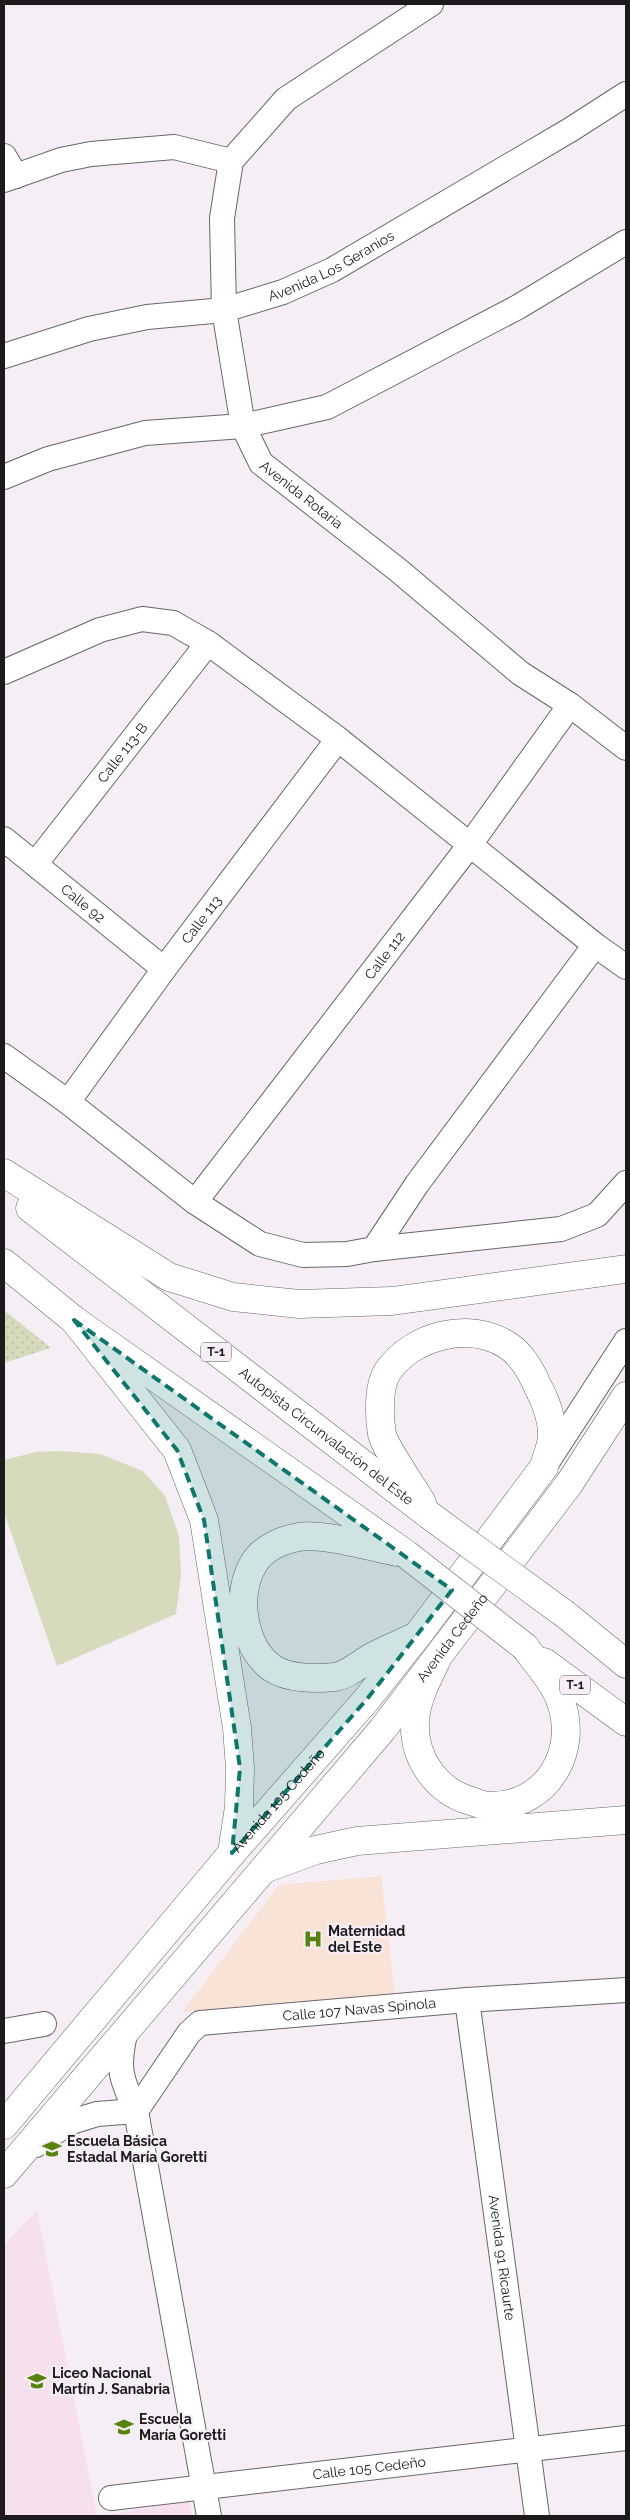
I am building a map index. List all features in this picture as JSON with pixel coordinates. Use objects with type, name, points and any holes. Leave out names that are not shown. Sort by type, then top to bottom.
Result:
[{"type":"main road","points":[[4,1173],[169,1277],[233,1297],[299,1304],[392,1301],[626,1269]]},
{"type":"main road","name":"Autopista Circunvalación del Este","points":[[4,1188],[429,1515],[566,1615],[626,1664]]},
{"type":"main road","name":"T-1","points":[[4,1264],[74,1320],[406,1554],[524,1647],[626,1722]]},
{"type":"main road","points":[[74,1320],[177,1450],[204,1520],[236,1718],[240,1768],[239,1808],[232,1853]]},
{"type":"main road","points":[[429,1515],[382,1436],[380,1401],[387,1372],[406,1352],[437,1335],[466,1333],[488,1336],[507,1345],[523,1359],[543,1396],[548,1414],[552,1438],[544,1467]]},
{"type":"main road","name":"Avenida Cedeño","points":[[264,1870],[382,1730],[436,1661],[569,1484],[626,1396]]},
{"type":"main road","name":"Avenida 105 Cedeño","points":[[4,2125],[232,1853],[367,1699],[418,1636],[544,1467]]},
{"type":"main road","points":[[406,1554],[317,1538],[300,1537],[275,1544],[254,1563],[244,1597],[245,1624],[254,1646],[272,1668],[293,1676],[318,1678],[338,1676],[373,1656],[418,1636]]},
{"type":"main road","points":[[436,1661],[422,1689],[415,1721],[419,1754],[435,1780],[457,1797],[489,1806],[522,1801],[547,1784],[563,1758],[567,1729],[559,1697],[524,1647]]},
{"type":"main road","points":[[12,2165],[264,1870],[316,1850],[357,1841],[626,1820]]},
{"type":"street","points":[[8,171],[91,154],[174,146],[231,161],[286,99],[418,7]]},
{"type":"street","name":"Avenida Los Geranios","points":[[4,356],[89,329],[148,317],[224,310],[283,292],[332,270],[570,130],[626,94]]},
{"type":"street","name":"Avenida Rotaria","points":[[231,161],[222,218],[224,310],[243,426],[261,463],[398,570],[520,672],[570,706],[626,748]]},
{"type":"street","points":[[4,477],[48,459],[146,433],[243,426],[327,407],[518,307],[626,242]]},
{"type":"street","points":[[4,672],[100,630],[142,620],[173,623],[208,642],[338,739],[469,846],[626,967]]},
{"type":"street","name":"Calle 113-B","points":[[36,863],[208,642]]},
{"type":"street","name":"Calle 112","points":[[195,1202],[469,846],[570,706]]},
{"type":"street","name":"Calle 113","points":[[68,1102],[164,969],[338,739]]},
{"type":"street","name":"Calle 92","points":[[4,839],[36,863],[164,969]]},
{"type":"street","points":[[374,1249],[417,1184],[595,945]]},
{"type":"street","points":[[4,1056],[68,1102],[195,1202],[260,1244],[302,1254],[347,1254],[374,1249],[561,1229],[597,1215],[626,1183]]},
{"type":"street","points":[[544,1467],[626,1341]]},
{"type":"street","name":"Calle 107 Navas Spinola","points":[[136,2111],[189,2033],[200,2023],[467,2000],[626,1990]]},
{"type":"street","name":"Avenida 91 Ricaurte","points":[[467,2000],[537,2516]]},
{"type":"street","points":[[4,2031],[44,2024]]},
{"type":"street","points":[[125,2034],[120,2058],[123,2084],[136,2111],[209,2516]]},
{"type":"street","points":[[12,2165],[68,2123],[97,2114],[136,2111]]},
{"type":"street","name":"Calle 105 Cedeño","points":[[111,2498],[626,2438]]},
{"type":"highlighted area","points":[[74,1320],[452,1590],[367,1699],[232,1853],[240,1768],[204,1520],[177,1450]]},
{"type":"shaded area","name":"Maternidad del Este","points":[[381,1876],[395,1994],[182,2012],[279,1885]]},
{"type":"shaded area","name":"Liceo Nacional Martín J. Sanabria","points":[[37,2210],[97,2516],[4,2516],[4,2245]]},
{"type":"shaded area","points":[[189,2500],[192,2516],[103,2516]]},
{"type":"green space","points":[[4,1310],[51,1348],[4,1363]]},
{"type":"green space","points":[[62,1451],[100,1454],[143,1471],[165,1496],[179,1536],[181,1575],[176,1614],[57,1666],[4,1512],[4,1460],[36,1452]]},
{"type":"place","name":"Maternidad del Este","points":[[313,1939]]},
{"type":"place","name":"Escuela Básica Estadal María Goretti","points":[[52,2149]]},
{"type":"place","name":"Liceo Nacional Martín J. Sanabria","points":[[37,2381]]},
{"type":"place","name":"Escuela María Goretti","points":[[124,2427]]}]
